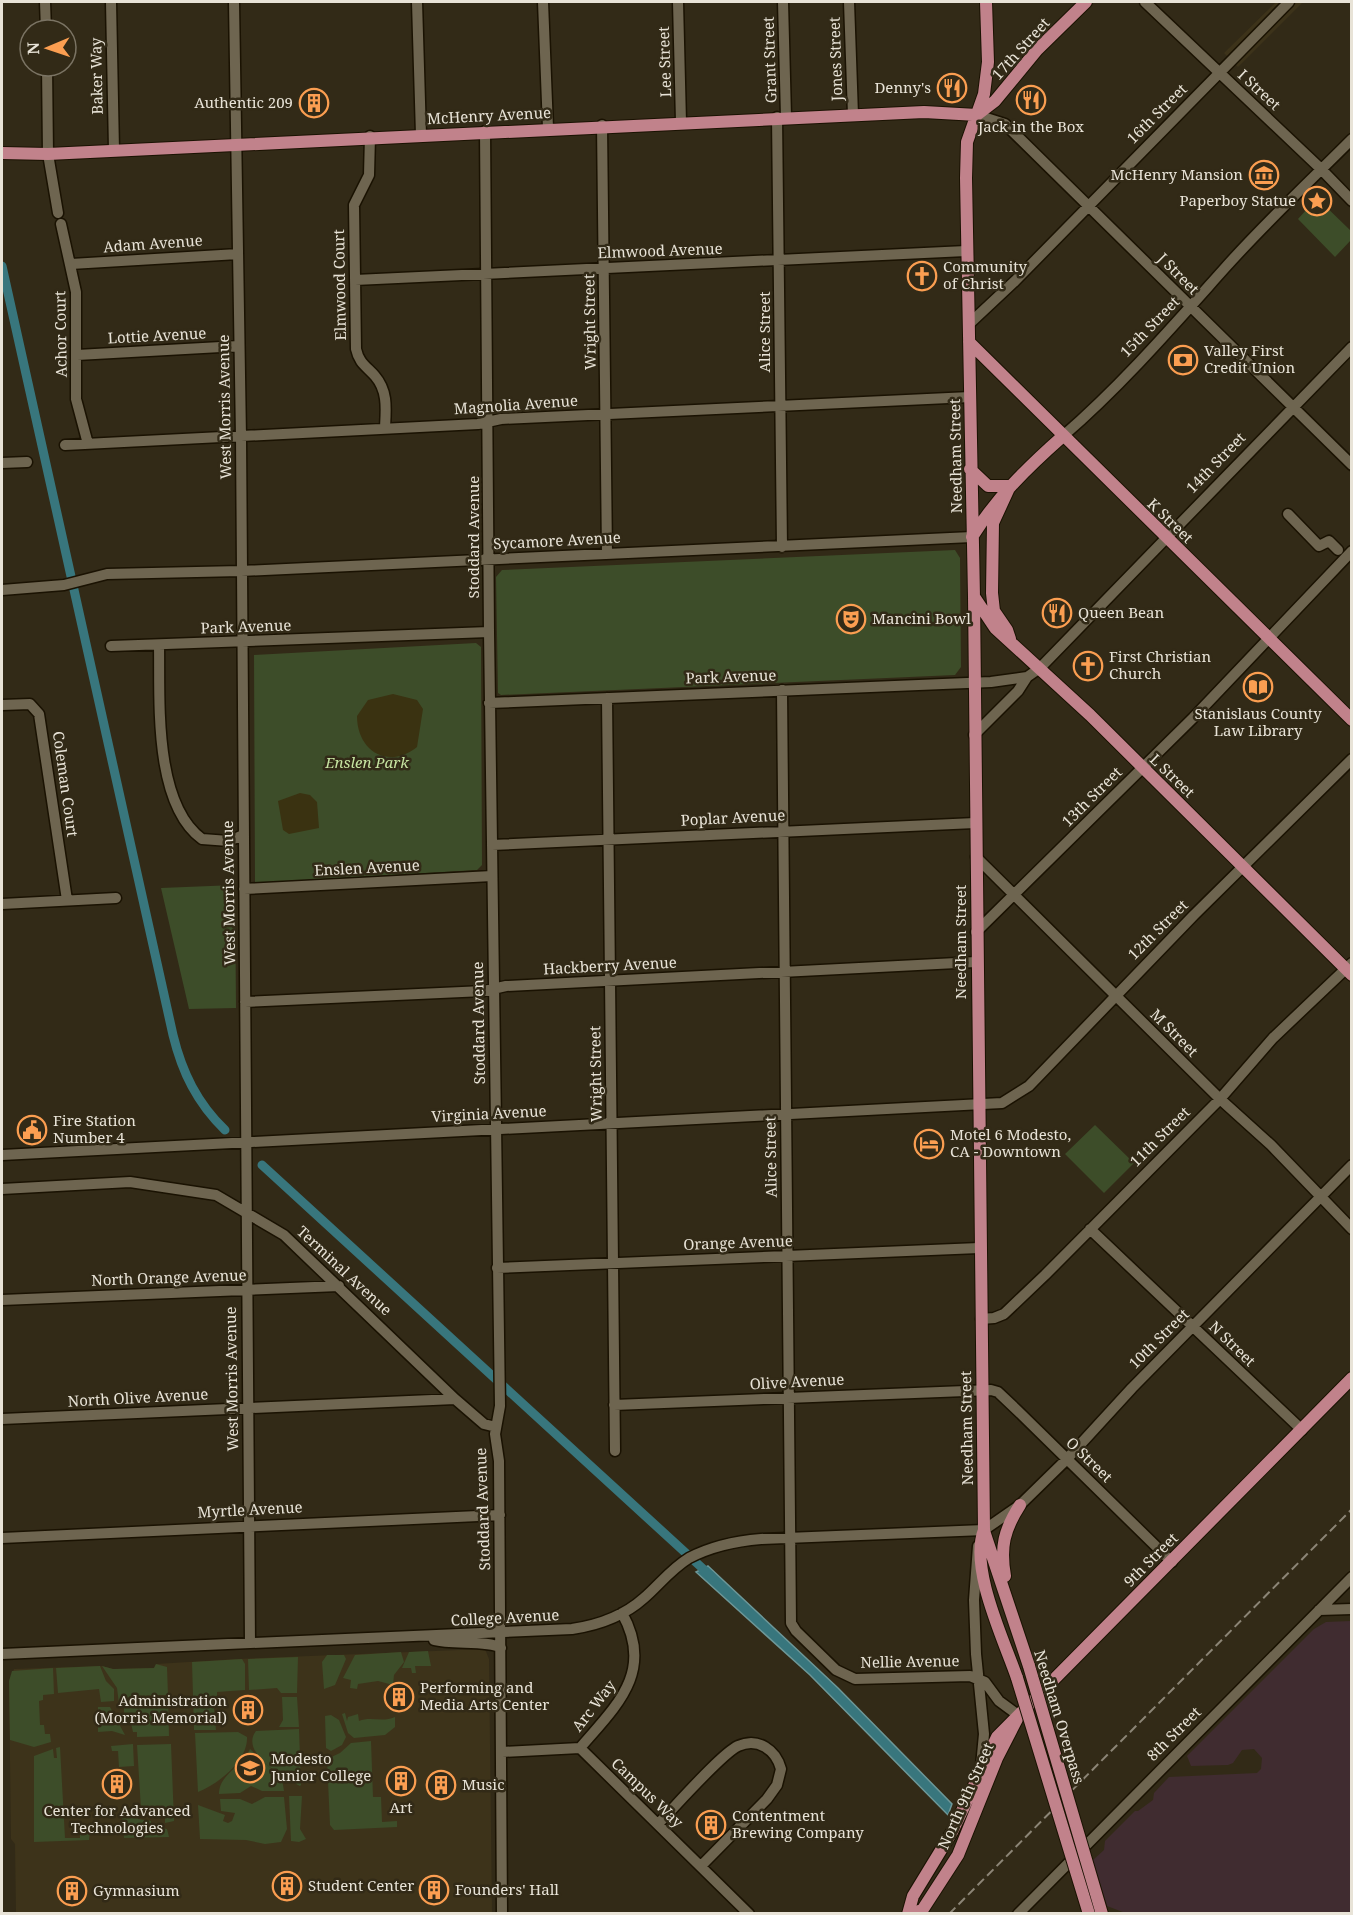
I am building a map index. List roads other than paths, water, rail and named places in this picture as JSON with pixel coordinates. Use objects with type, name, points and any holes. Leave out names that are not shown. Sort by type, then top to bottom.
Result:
[{"type":"main road","name":"Needham Street","points":[[982,1533],[974,597],[966,251],[967,142],[984,92],[988,62],[986,2]]},
{"type":"main road","name":"17th Street","points":[[977,115],[994,101],[1037,50],[1086,2]]},
{"type":"main road","name":"McHenry Avenue","points":[[2,153],[48,154],[782,117],[949,112],[977,115]]},
{"type":"main road","name":"K Street","points":[[969,342],[1352,720]]},
{"type":"main road","name":"15th Street","points":[[972,537],[990,508],[1063,436]]},
{"type":"main road","points":[[970,469],[988,486],[1010,486],[993,523],[992,593],[994,611],[1007,630],[1011,643]]},
{"type":"main road","name":"L Street","points":[[974,597],[995,628],[1040,668],[1243,868],[1350,969]]},
{"type":"main road","name":"9th Street","points":[[980,1769],[997,1737],[1352,1378]]},
{"type":"main road","points":[[1016,1627],[1005,1574],[1002,1544],[1008,1523],[1020,1505]]},
{"type":"main road","name":"Needham Overpass","points":[[982,1533],[1029,1666],[1102,1914]]},
{"type":"main road","name":"Needham Overpass","points":[[982,1533],[984,1580],[1017,1678],[1089,1914]]},
{"type":"main road","name":"North 9th Street","points":[[913,1914],[923,1909],[958,1855],[997,1758],[1012,1733],[1018,1715]]},
{"type":"main road","name":"North 9th Street","points":[[908,1914],[913,1896],[952,1832],[980,1769]]},
{"type":"street","points":[[45,2],[46,18]]},
{"type":"street","name":"Baker Way","points":[[111,2],[114,150]]},
{"type":"street","name":"West Morris Avenue","points":[[234,2],[241,437],[250,1643]]},
{"type":"street","points":[[417,2],[421,135]]},
{"type":"street","points":[[543,2],[548,128]]},
{"type":"street","name":"Lee Street","points":[[678,2],[681,122]]},
{"type":"street","name":"Grant Street","points":[[782,117],[783,2]]},
{"type":"street","name":"Jones Street","points":[[849,2],[853,115]]},
{"type":"street","name":"I Street","points":[[1145,2],[1352,201]]},
{"type":"street","name":"16th Street","points":[[969,324],[1289,2]]},
{"type":"street","name":"Achor Court","points":[[47,78],[48,154],[76,292],[76,399],[88,444]]},
{"type":"street","name":"J Street","points":[[977,115],[1005,124],[1352,465]]},
{"type":"street","name":"Alice Street","points":[[782,117],[779,406],[782,546]]},
{"type":"street","name":"Wright Street","points":[[602,125],[607,554]]},
{"type":"street","name":"Stoddard Avenue","points":[[485,131],[489,422],[489,703],[499,1396],[496,1427],[500,1515],[502,1914]]},
{"type":"street","name":"Elmwood Court","points":[[370,136],[369,175],[354,205],[356,349],[361,363],[376,377],[384,393],[385,427]]},
{"type":"street","name":"15th Street","points":[[1063,436],[1191,308],[1224,268],[1352,139]]},
{"type":"street","name":"Elmwood Avenue","points":[[355,280],[966,251]]},
{"type":"street","name":"Adam Avenue","points":[[71,264],[238,254]]},
{"type":"street","name":"Lottie Avenue","points":[[77,355],[239,346]]},
{"type":"street","name":"14th Street","points":[[974,682],[1016,681],[1040,668],[1292,406],[1352,347]]},
{"type":"street","name":"Magnolia Avenue","points":[[65,445],[489,422],[501,418],[970,397]]},
{"type":"street","points":[[2,463],[27,462]]},
{"type":"street","points":[[1288,514],[1319,546],[1329,541],[1338,550]]},
{"type":"street","name":"Sycamore Avenue","points":[[2,590],[64,585],[107,574],[241,571],[972,537]]},
{"type":"street","name":"13th Street","points":[[976,932],[1142,768],[1352,551]]},
{"type":"street","name":"Park Avenue","points":[[111,646],[241,643],[489,632]]},
{"type":"street","points":[[159,645],[162,754],[172,791],[186,821],[202,839],[229,841],[243,835]]},
{"type":"street","name":"14th Street","points":[[974,735],[1018,691],[1027,677]]},
{"type":"street","name":"Park Avenue","points":[[489,703],[974,682]]},
{"type":"street","name":"Alice Street","points":[[782,690],[791,1623]]},
{"type":"street","name":"Wright Street","points":[[607,698],[615,1451]]},
{"type":"street","name":"Coleman Court","points":[[2,705],[30,704],[38,710],[67,900]]},
{"type":"street","name":"12th Street","points":[[978,1106],[1002,1103],[1020,1094],[1352,759]]},
{"type":"street","name":"Poplar Avenue","points":[[492,845],[975,823]]},
{"type":"street","name":"M Street","points":[[975,857],[1220,1099],[1271,1144],[1320,1198],[1352,1228]]},
{"type":"street","name":"Enslen Avenue","points":[[244,889],[492,876]]},
{"type":"street","points":[[2,904],[116,898]]},
{"type":"street","name":"Hackberry Avenue","points":[[245,1002],[976,962]]},
{"type":"street","name":"11th Street","points":[[981,1319],[996,1318],[1006,1312],[1220,1099],[1273,1038],[1350,969]]},
{"type":"street","name":"Virginia Avenue","points":[[2,1155],[495,1128],[978,1106]]},
{"type":"street","name":"10th Street","points":[[982,1533],[1020,1505],[1066,1460],[1192,1327],[1352,1165]]},
{"type":"street","name":"Terminal Avenue","points":[[2,1189],[113,1182],[151,1183],[216,1195],[284,1235],[455,1399],[484,1424],[496,1427]]},
{"type":"street","name":"N Street","points":[[1090,1229],[1302,1430]]},
{"type":"street","name":"Orange Avenue","points":[[497,1268],[979,1248]]},
{"type":"street","name":"North Orange Avenue","points":[[2,1300],[339,1286]]},
{"type":"street","name":"Olive Avenue","points":[[614,1405],[981,1389]]},
{"type":"street","name":"O Street","points":[[981,1389],[998,1392],[1172,1562]]},
{"type":"street","name":"North Olive Avenue","points":[[2,1419],[455,1399]]},
{"type":"street","name":"Myrtle Avenue","points":[[2,1538],[248,1524],[500,1515]]},
{"type":"street","name":"College Avenue","points":[[2,1654],[501,1634],[572,1629],[591,1626],[622,1613],[644,1598],[683,1563],[700,1553],[733,1542],[789,1538],[982,1533]]},
{"type":"street","name":"Needham Street","points":[[980,1769],[984,1739],[976,1654],[974,1575],[976,1550],[982,1533]]},
{"type":"street","name":"8th Street","points":[[1018,1914],[1352,1577]]},
{"type":"street","points":[[1319,1610],[1352,1609]]},
{"type":"street","name":"Arc Way","points":[[579,1748],[621,1700],[632,1676],[633,1642],[622,1613]]},
{"type":"street","name":"Nellie Avenue","points":[[791,1623],[796,1631],[836,1670],[855,1679],[970,1676],[979,1679]]},
{"type":"street","points":[[419,1637],[454,1645],[491,1644],[501,1648]]},
{"type":"street","points":[[979,1679],[999,1701],[1018,1715]]},
{"type":"street","points":[[658,1824],[736,1747],[760,1744],[775,1754],[782,1768],[772,1792],[701,1866]]},
{"type":"street","points":[[502,1752],[579,1748]]},
{"type":"street","name":"Campus Way","points":[[579,1748],[701,1866],[743,1911]]},
{"type":"water","points":[[708,1566],[838,1688],[952,1804],[948,1815],[810,1675],[696,1572]]},
{"type":"waterway","points":[[2,266],[173,1035],[181,1062],[192,1086],[206,1109],[225,1130]]},
{"type":"waterway","points":[[262,1165],[712,1577]]},
{"type":"railway","points":[[949,1914],[1352,1509]]},
{"type":"place","name":"Denny's","points":[[952,88]]},
{"type":"place","name":"Jack in the Box","points":[[1031,100]]},
{"type":"place","name":"Authentic 209","points":[[314,103]]},
{"type":"place","name":"McHenry Mansion","points":[[1264,175]]},
{"type":"place","name":"Paperboy Statue","points":[[1317,201]]},
{"type":"place","name":"Community of Christ","points":[[922,276]]},
{"type":"place","name":"Valley First Credit Union","points":[[1183,360]]},
{"type":"place","name":"Queen Bean","points":[[1057,613]]},
{"type":"place","name":"Mancini Bowl","points":[[851,619]]},
{"type":"place","name":"First Christian Church","points":[[1088,666]]},
{"type":"place","name":"Stanislaus County Law Library","points":[[1258,687]]},
{"type":"place","name":"Fire Station Number 4","points":[[32,1130]]},
{"type":"place","name":"Motel 6 Modesto, CA - Downtown","points":[[929,1144]]},
{"type":"place","name":"Performing and Media Arts Center","points":[[399,1697]]},
{"type":"place","name":"Administration (Morris Memorial)","points":[[248,1710]]},
{"type":"place","name":"Modesto Junior College","points":[[250,1768]]},
{"type":"place","name":"Art","points":[[401,1781]]},
{"type":"place","name":"Center for Advanced Technologies","points":[[117,1784]]},
{"type":"place","name":"Music","points":[[441,1785]]},
{"type":"place","name":"Contentment Brewing Company","points":[[711,1825]]},
{"type":"place","name":"Student Center","points":[[287,1886]]},
{"type":"place","name":"Founders' Hall","points":[[434,1890]]},
{"type":"place","name":"Gymnasium","points":[[72,1891]]},
{"type":"park label","name":"Enslen Park","points":[[367,763]]}]
